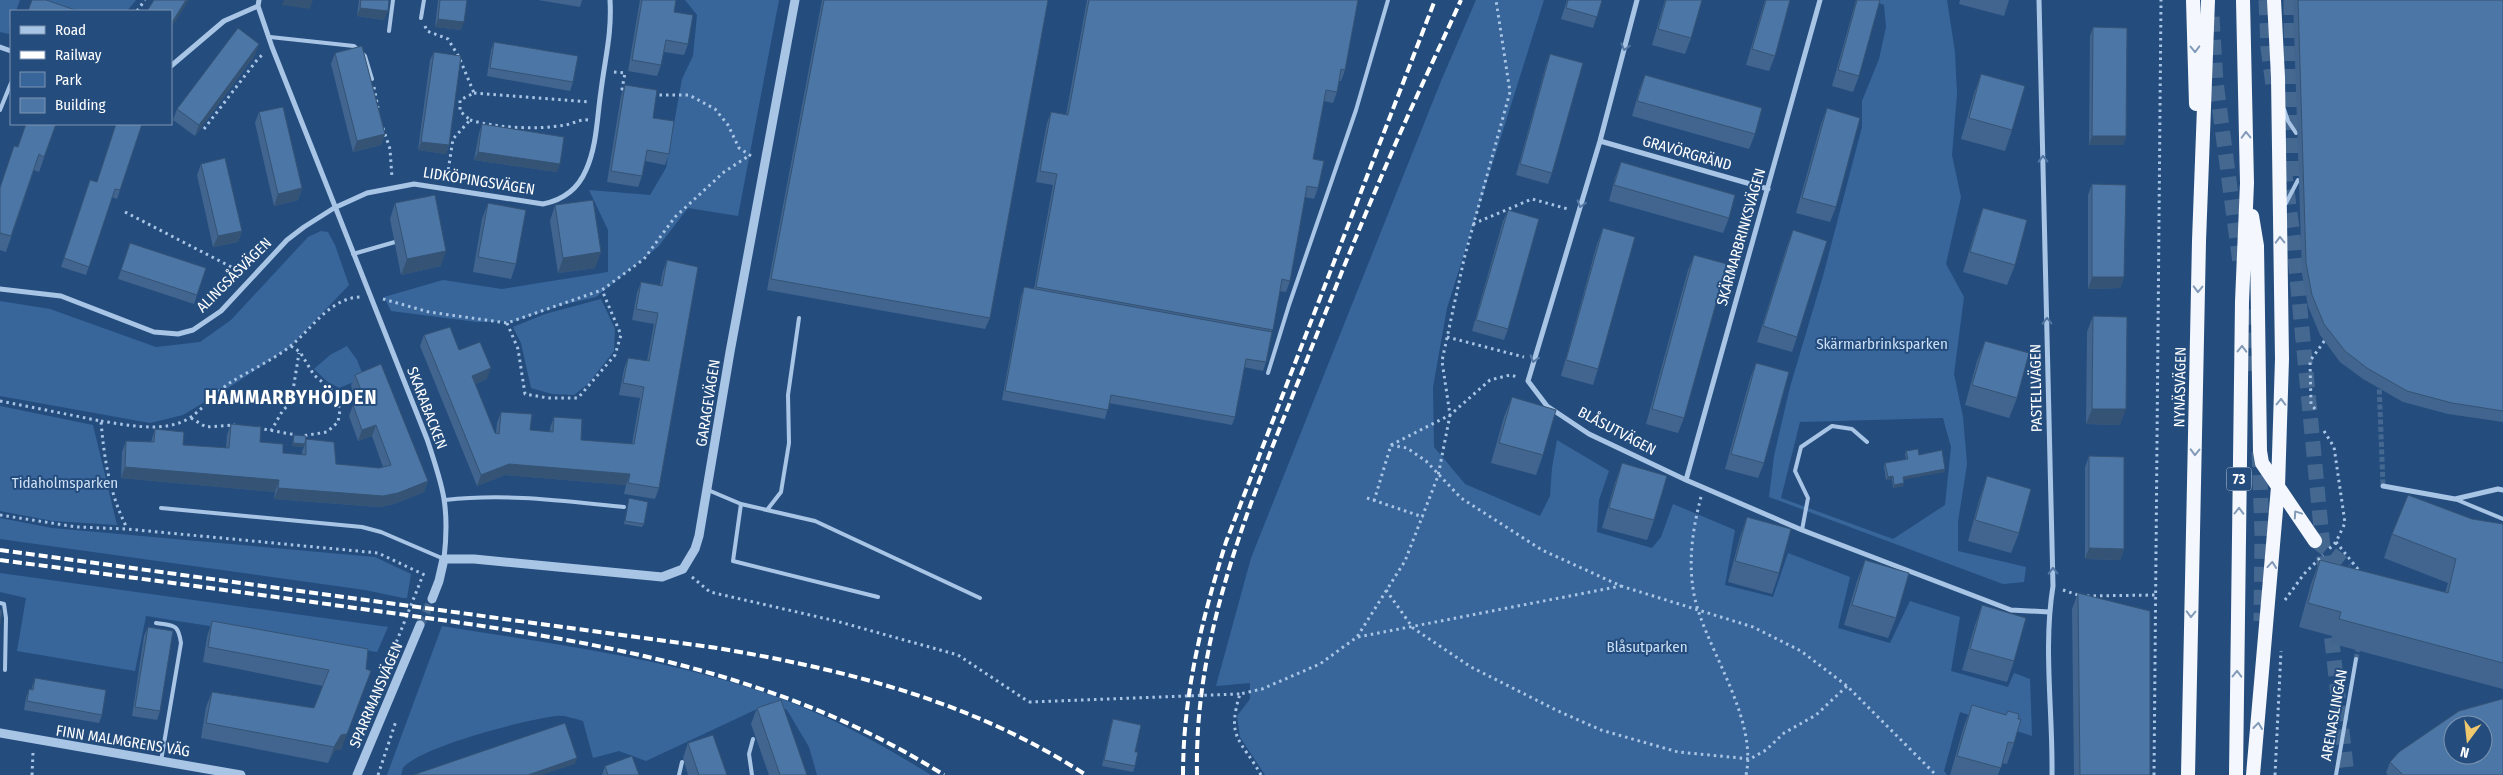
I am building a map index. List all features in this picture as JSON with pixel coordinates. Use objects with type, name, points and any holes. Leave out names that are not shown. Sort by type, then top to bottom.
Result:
[{"type":"highway","points":[[2193,0],[2199,241]]},
{"type":"highway","name":"NYNÄSVÄGEN","points":[[2188,775],[2199,241],[2208,0]]},
{"type":"highway","name":"73","points":[[2236,775],[2242,302],[2248,183],[2243,0]]},
{"type":"highway","points":[[2253,775],[2278,487],[2282,359],[2278,77],[2274,0]]},
{"type":"highway","points":[[2248,183],[2256,246],[2260,451],[2262,463],[2315,541]]},
{"type":"street","name":"LIDKÖPINGSVÄGEN","points":[[334,208],[367,193],[393,186],[414,184],[543,204],[558,201],[570,193],[586,172],[593,151],[611,32],[610,0]]},
{"type":"street","name":"GARAGEVÄGEN","points":[[683,569],[695,549],[708,490],[730,352],[794,0]]},
{"type":"street","points":[[1528,381],[1600,141],[1637,0]]},
{"type":"street","name":"SKÄRMARBRINKSVÄGEN","points":[[1686,480],[1820,0]]},
{"type":"street","name":"PASTELLVÄGEN","points":[[2039,0],[2053,586],[2049,612],[2052,775]]},
{"type":"street","points":[[172,65],[224,21],[258,3]]},
{"type":"street","name":"SKARABACKEN","points":[[258,3],[272,47],[334,208],[427,439],[445,500],[448,526],[444,558]]},
{"type":"street","name":"GRAVÖRGRÄND","points":[[1600,141],[1768,189]]},
{"type":"street","name":"ALINGSÅSVÄGEN","points":[[0,289],[61,296],[154,332],[178,334],[193,330],[221,311],[287,240],[334,208]]},
{"type":"street","name":"BLÅSUTVÄGEN","points":[[1528,381],[1547,406],[1589,434],[1686,480],[1802,530],[2011,610],[2049,612]]},
{"type":"street","points":[[2383,486],[2455,499],[2498,489],[2503,490]]},
{"type":"street","points":[[432,599],[439,581],[444,558],[474,559],[662,577],[683,569]]},
{"type":"street","name":"SPARRMANSVÄGEN","points":[[358,775],[420,626]]},
{"type":"street","name":"FINN MALMGRENS VÄG","points":[[0,733],[242,775]]},
{"type":"lane","points":[[389,31],[393,0]]},
{"type":"lane","points":[[421,18],[424,0]]},
{"type":"lane","points":[[1268,373],[1289,305],[1356,110],[1388,0]]},
{"type":"lane","points":[[270,37],[354,46],[365,56],[372,79]]},
{"type":"lane","points":[[2278,77],[2288,121],[2296,133]]},
{"type":"lane","points":[[0,110],[10,85]]},
{"type":"lane","points":[[2280,220],[2298,180]]},
{"type":"lane","points":[[353,254],[394,242]]},
{"type":"lane","points":[[767,510],[780,492],[789,443],[788,395],[799,318]]},
{"type":"lane","points":[[1802,530],[1808,498],[1795,471],[1801,447],[1832,426],[1852,429],[1867,442]]},
{"type":"lane","points":[[708,490],[741,504],[815,521],[980,598]]},
{"type":"lane","points":[[445,500],[483,495],[513,496],[624,508]]},
{"type":"lane","points":[[2455,499],[2503,520]]},
{"type":"lane","points":[[741,504],[732,561],[878,597]]},
{"type":"lane","points":[[161,508],[362,528],[380,532],[444,558]]},
{"type":"lane","points":[[0,603],[4,604],[6,618],[5,670]]},
{"type":"lane","points":[[156,623],[176,626],[179,630],[181,643],[161,761]]},
{"type":"lane","name":"ARENASLINGAN","points":[[2336,775],[2356,658]]},
{"type":"lane","points":[[752,775],[749,754],[753,739]]},
{"type":"lane","points":[[679,775],[682,762]]},
{"type":"path","points":[[683,569],[710,592],[836,621],[958,655],[1029,702],[1240,694],[1262,689],[1320,664],[1357,637],[1405,561],[1438,476],[1450,415],[1442,361],[1474,224],[1510,92],[1496,0]]},
{"type":"path","points":[[2154,775],[2161,0]]},
{"type":"path","points":[[421,18],[428,31],[448,39],[459,57],[474,93]]},
{"type":"path","points":[[204,129],[257,60],[272,47]]},
{"type":"path","points":[[618,72],[625,73],[622,90],[629,90]]},
{"type":"path","points":[[372,79],[379,117]]},
{"type":"path","points":[[597,122],[582,119],[566,125],[488,125],[470,120],[460,111],[460,100],[474,93],[600,102]]},
{"type":"path","points":[[645,93],[689,95],[715,109],[728,125],[739,148],[750,155],[764,169]]},
{"type":"path","points":[[440,176],[448,178],[453,138],[470,120]]},
{"type":"path","points":[[382,124],[390,149],[393,186]]},
{"type":"path","points":[[0,401],[101,421],[152,427],[171,425],[191,418],[212,397],[230,384],[291,346],[328,310],[353,297],[370,296],[429,312],[508,323],[602,290],[644,259],[675,217],[724,172],[750,155]]},
{"type":"path","points":[[392,178],[400,176]]},
{"type":"path","points":[[1474,224],[1532,199],[1578,212]]},
{"type":"path","points":[[125,212],[252,278]]},
{"type":"path","points":[[508,323],[518,349],[525,394],[548,398],[578,398],[615,355],[621,335],[602,290]]},
{"type":"path","points":[[1447,337],[1534,359]]},
{"type":"path","points":[[2315,409],[2312,404],[2310,361],[2325,340]]},
{"type":"path","points":[[256,427],[308,437],[327,432],[338,422],[340,410],[334,392],[314,375],[300,352],[291,346]]},
{"type":"path","points":[[272,431],[283,410],[291,403],[300,352]]},
{"type":"path","points":[[1374,501],[1392,445],[1450,415],[1490,380],[1510,375],[1528,381]]},
{"type":"path","points":[[191,418],[206,427],[239,426]]},
{"type":"path","points":[[101,421],[103,450],[109,479],[118,510],[127,529]]},
{"type":"path","points":[[2284,609],[2285,599],[2304,574],[2336,542],[2346,523],[2334,447],[2324,431]]},
{"type":"path","points":[[1392,445],[1407,448],[1426,461],[1438,476],[1462,498],[1542,550],[1622,586],[1753,627],[1778,638],[1825,668],[1847,686],[1936,775]]},
{"type":"path","points":[[1703,487],[1692,532],[1691,573],[1698,611],[1740,711],[1750,759],[1746,775]]},
{"type":"path","points":[[1367,498],[1422,517]]},
{"type":"path","points":[[0,514],[77,527],[127,529],[378,553],[439,581]]},
{"type":"path","points":[[2336,542],[2365,577]]},
{"type":"path","points":[[1357,637],[1413,628],[1622,586]]},
{"type":"path","points":[[2053,586],[2076,596],[2156,595]]},
{"type":"path","points":[[1386,590],[1413,628],[1471,667],[1506,686],[1601,730],[1643,744],[1678,752],[1750,759],[1766,750],[1784,733],[1816,715],[1847,686]]},
{"type":"path","points":[[2275,775],[2282,648]]},
{"type":"path","points":[[1240,694],[1233,725],[1236,738],[1260,775]]},
{"type":"path","points":[[32,775],[33,753]]},
{"type":"green space","points":[[0,0],[20,0],[16,10],[10,10],[9,34],[0,32]]},
{"type":"green space","points":[[41,0],[136,0],[128,10],[71,10]]},
{"type":"green space","points":[[685,0],[779,0],[738,216],[688,208],[658,247],[596,297],[562,305],[516,321],[477,322],[391,311],[384,297],[443,280],[502,289],[608,272],[608,230],[589,190],[650,195],[666,168],[682,79],[693,56],[697,15]]},
{"type":"green space","name":"Blåsutparken","points":[[1476,0],[1544,0],[1447,308],[1433,387],[1434,447],[1465,484],[1540,516],[1550,496],[1557,440],[1609,471],[1599,500],[1597,532],[1652,548],[1661,537],[1673,504],[1735,530],[1725,585],[1773,597],[1788,553],[1850,577],[1838,628],[1890,643],[1910,601],[1960,617],[1951,671],[2008,687],[2014,673],[2030,679],[2032,736],[1960,712],[1944,771],[1947,775],[1265,775],[1240,737],[1237,716],[1250,699],[1250,683],[1216,686],[1251,558],[1441,81]]},
{"type":"green space","name":"Skärmarbrinksparken","points":[[1871,0],[1947,0],[1955,52],[1957,94],[1952,155],[1961,197],[1946,264],[1964,297],[1954,374],[1963,417],[1967,464],[1958,522],[1958,551],[2026,567],[2024,582],[2003,584],[1769,497],[1774,456],[1790,387],[1823,276],[1862,127],[1862,101],[1879,59],[1886,27],[1884,5]],"holes":[[[1943,418],[1951,447],[1945,505],[1893,539],[1781,498],[1800,422]]]},
{"type":"green space","points":[[321,231],[328,232],[335,245],[349,285],[291,346],[236,383],[183,415],[150,423],[0,396],[0,301],[50,309],[156,347],[200,342],[231,320],[308,237]]},
{"type":"green space","points":[[601,299],[615,329],[614,351],[588,384],[574,395],[552,394],[531,388],[521,343],[513,327],[545,314]]},
{"type":"green space","points":[[347,346],[357,360],[363,375],[359,380],[339,388],[328,382],[314,369],[330,355]]},
{"type":"green space","name":"Tidaholmsparken","points":[[0,406],[93,425],[117,525],[53,521],[0,511]]},
{"type":"green space","points":[[0,518],[52,528],[375,557],[411,574],[407,598],[403,598],[365,590],[0,539]]},
{"type":"green space","points":[[0,573],[388,627],[377,652],[146,616],[135,671],[17,651],[26,598],[0,592]]},
{"type":"green space","points":[[442,626],[618,655],[662,664],[748,687],[808,709],[844,726],[931,775],[817,775],[809,747],[787,710],[770,703],[646,761],[619,751],[593,758],[583,721],[556,716],[523,722],[451,743],[413,760],[403,768],[401,775],[387,775]]},
{"type":"building","points":[[32,0],[46,0],[75,10],[28,10]]},
{"type":"building","points":[[154,0],[186,0],[172,22],[172,10],[148,10]]},
{"type":"building","points":[[361,0],[389,0],[388,11],[360,8]]},
{"type":"building","points":[[440,0],[467,0],[464,22],[438,19]]},
{"type":"building","points":[[642,0],[676,0],[674,12],[693,15],[688,44],[666,40],[661,65],[632,60]]},
{"type":"building","points":[[824,0],[1048,0],[990,318],[771,279]]},
{"type":"building","points":[[1089,0],[1358,0],[1345,70],[1341,69],[1337,92],[1326,90],[1313,159],[1324,161],[1318,188],[1307,186],[1290,281],[1282,279],[1273,330],[1036,287],[1057,174],[1040,171],[1051,112],[1068,115]]},
{"type":"building","points":[[1568,0],[1602,0],[1597,17],[1566,8]]},
{"type":"building","points":[[1666,0],[1702,0],[1691,38],[1658,29]]},
{"type":"building","points":[[1766,0],[1790,0],[1775,56],[1752,49]]},
{"type":"building","points":[[1857,0],[1880,0],[1859,76],[1838,70]]},
{"type":"building","points":[[2298,0],[2503,0],[2503,411],[2452,403],[2407,391],[2367,368],[2345,351],[2324,324],[2312,295],[2306,263]]},
{"type":"building","points":[[2093,27],[2127,28],[2126,136],[2092,136]]},
{"type":"building","points":[[238,28],[259,44],[199,125],[177,109]]},
{"type":"building","points":[[494,42],[578,56],[573,82],[490,68]]},
{"type":"building","points":[[362,46],[385,134],[357,141],[335,53]]},
{"type":"building","points":[[434,52],[461,56],[449,145],[421,142]]},
{"type":"building","points":[[1550,54],[1583,63],[1552,173],[1520,164]]},
{"type":"building","points":[[1981,74],[2025,86],[2012,130],[1969,118]]},
{"type":"building","points":[[1645,75],[1762,108],[1755,134],[1637,101]]},
{"type":"building","points":[[625,85],[657,90],[653,118],[674,121],[669,154],[647,150],[642,176],[611,171]]},
{"type":"building","points":[[283,107],[302,188],[278,194],[259,112]]},
{"type":"building","points":[[1827,108],[1860,118],[1836,207],[1802,198]]},
{"type":"building","points":[[482,124],[564,137],[560,164],[478,152]]},
{"type":"building","points":[[26,125],[56,125],[44,157],[39,154],[11,236],[0,233],[0,188],[14,146],[18,147]]},
{"type":"building","points":[[116,125],[142,125],[120,190],[115,189],[89,267],[64,258],[90,180],[97,182]]},
{"type":"building","points":[[225,158],[242,231],[218,236],[201,164]]},
{"type":"building","points":[[1621,162],[1735,195],[1729,218],[1614,185]]},
{"type":"building","points":[[2092,184],[2126,185],[2124,277],[2092,277]]},
{"type":"building","points":[[435,195],[446,251],[407,259],[395,203]]},
{"type":"building","points":[[593,200],[601,252],[563,258],[555,205]]},
{"type":"building","points":[[488,203],[526,210],[516,264],[478,257]]},
{"type":"building","points":[[1983,208],[2027,220],[2015,265],[1970,252]]},
{"type":"building","points":[[1508,210],[1539,219],[1508,329],[1476,320]]},
{"type":"building","points":[[1603,228],[1635,237],[1598,369],[1566,360]]},
{"type":"building","points":[[1793,230],[1827,241],[1797,337],[1763,326]]},
{"type":"building","points":[[130,243],[206,268],[197,295],[121,270]]},
{"type":"building","points":[[1694,255],[1727,264],[1684,418],[1652,409]]},
{"type":"building","points":[[667,260],[698,267],[659,488],[628,483],[630,474],[509,464],[481,475],[424,335],[450,327],[459,350],[480,342],[491,368],[472,376],[495,433],[499,434],[501,412],[532,414],[530,430],[553,432],[554,417],[582,419],[581,440],[634,444],[644,387],[623,383],[628,358],[649,361],[658,313],[636,309],[641,282],[662,286]]},
{"type":"building","points":[[1024,287],[1272,332],[1266,362],[1246,359],[1235,417],[1111,395],[1108,410],[1005,391]]},
{"type":"building","points":[[2093,316],[2127,317],[2126,409],[2092,409]]},
{"type":"building","points":[[1985,341],[2029,353],[2017,398],[1972,385]]},
{"type":"building","points":[[1756,363],[1789,372],[1764,463],[1731,454]]},
{"type":"building","points":[[381,364],[428,481],[398,493],[383,496],[278,488],[279,480],[125,467],[126,441],[154,442],[155,429],[184,432],[183,445],[229,448],[231,424],[261,427],[260,442],[283,444],[283,453],[306,455],[306,439],[334,442],[336,464],[379,468],[391,465],[376,425],[362,430],[353,405],[365,400],[355,375]]},
{"type":"building","points":[[1512,397],[1556,410],[1543,455],[1499,443]]},
{"type":"building","points":[[294,435],[306,436],[305,444],[293,443]]},
{"type":"building","points":[[1918,449],[1919,455],[1942,450],[1945,469],[1903,477],[1904,483],[1894,485],[1893,476],[1888,477],[1885,463],[1908,459],[1906,451]]},
{"type":"building","points":[[2089,456],[2124,457],[2124,549],[2089,548]]},
{"type":"building","points":[[1622,463],[1667,476],[1654,520],[1609,508]]},
{"type":"building","points":[[1987,476],[2031,489],[2019,533],[1975,520]]},
{"type":"building","points":[[2408,495],[2472,519],[2503,524],[2503,663],[2339,619],[2341,612],[2308,603],[2320,560],[2448,593],[2456,559],[2392,534]]},
{"type":"building","points":[[629,498],[648,502],[644,524],[625,521]]},
{"type":"building","points":[[1747,517],[1791,529],[1779,573],[1735,561]]},
{"type":"building","points":[[1865,560],[1909,573],[1896,618],[1852,605]]},
{"type":"building","points":[[2078,593],[2150,611],[2150,775],[2080,775]]},
{"type":"building","points":[[1982,605],[2026,618],[2014,661],[1970,649]]},
{"type":"building","points":[[212,621],[368,649],[366,669],[371,671],[347,734],[341,735],[334,747],[206,723],[212,692],[314,708],[329,670],[208,647]]},
{"type":"building","points":[[148,627],[173,631],[160,711],[135,707]]},
{"type":"building","points":[[35,678],[106,690],[102,715],[27,701],[29,689],[33,690]]},
{"type":"building","points":[[2503,699],[2503,775],[2403,775],[2390,762],[2399,752],[2443,722],[2443,765],[2493,765],[2493,715],[2453,715],[2459,711]]},
{"type":"building","points":[[781,700],[807,775],[780,775],[757,708]]},
{"type":"building","points":[[1972,705],[2006,715],[2008,711],[2019,714],[2018,719],[2021,719],[2014,743],[2008,742],[2001,768],[1957,756]]},
{"type":"building","points":[[1113,719],[1141,725],[1135,752],[1138,752],[1135,766],[1104,760]]},
{"type":"building","points":[[565,723],[577,758],[528,775],[413,775]]},
{"type":"building","points":[[713,735],[727,775],[699,775],[688,743]]},
{"type":"building","points":[[632,756],[639,775],[608,775],[605,766]]},
{"type":"tunnel","points":[[2266,0],[2268,48],[2273,85]]},
{"type":"tunnel","points":[[2291,0],[2292,180]]},
{"type":"tunnel","points":[[2212,17],[2216,82],[2240,263]]},
{"type":"tunnel","points":[[2284,167],[2293,236],[2326,580]]},
{"type":"tunnel","points":[[2246,310],[2254,374]]},
{"type":"tunnel","points":[[2379,382],[2383,486]]},
{"type":"tunnel","points":[[2259,452],[2262,533],[2261,621]]},
{"type":"tunnel","points":[[2315,541],[2349,567]]},
{"type":"tunnel","points":[[420,625],[432,599]]},
{"type":"tunnel","points":[[2329,615],[2347,775]]},
{"type":"tunnel","points":[[2356,659],[2358,650]]},
{"type":"railway","points":[[1183,775],[1186,715],[1190,686],[1202,628],[1226,542],[1435,0]]},
{"type":"railway","points":[[1197,775],[1198,723],[1205,671],[1215,621],[1244,522],[1338,280],[1406,120],[1461,0]]},
{"type":"railway","points":[[0,550],[717,648],[766,657],[814,667],[909,692],[1000,727],[1043,749],[1086,775]]},
{"type":"railway","points":[[0,560],[458,622],[602,647],[673,663],[743,683],[812,708],[879,738],[944,775]]},
{"type":"district","name":"HAMMARBYHÖJDEN","points":[[291,397]]}]
